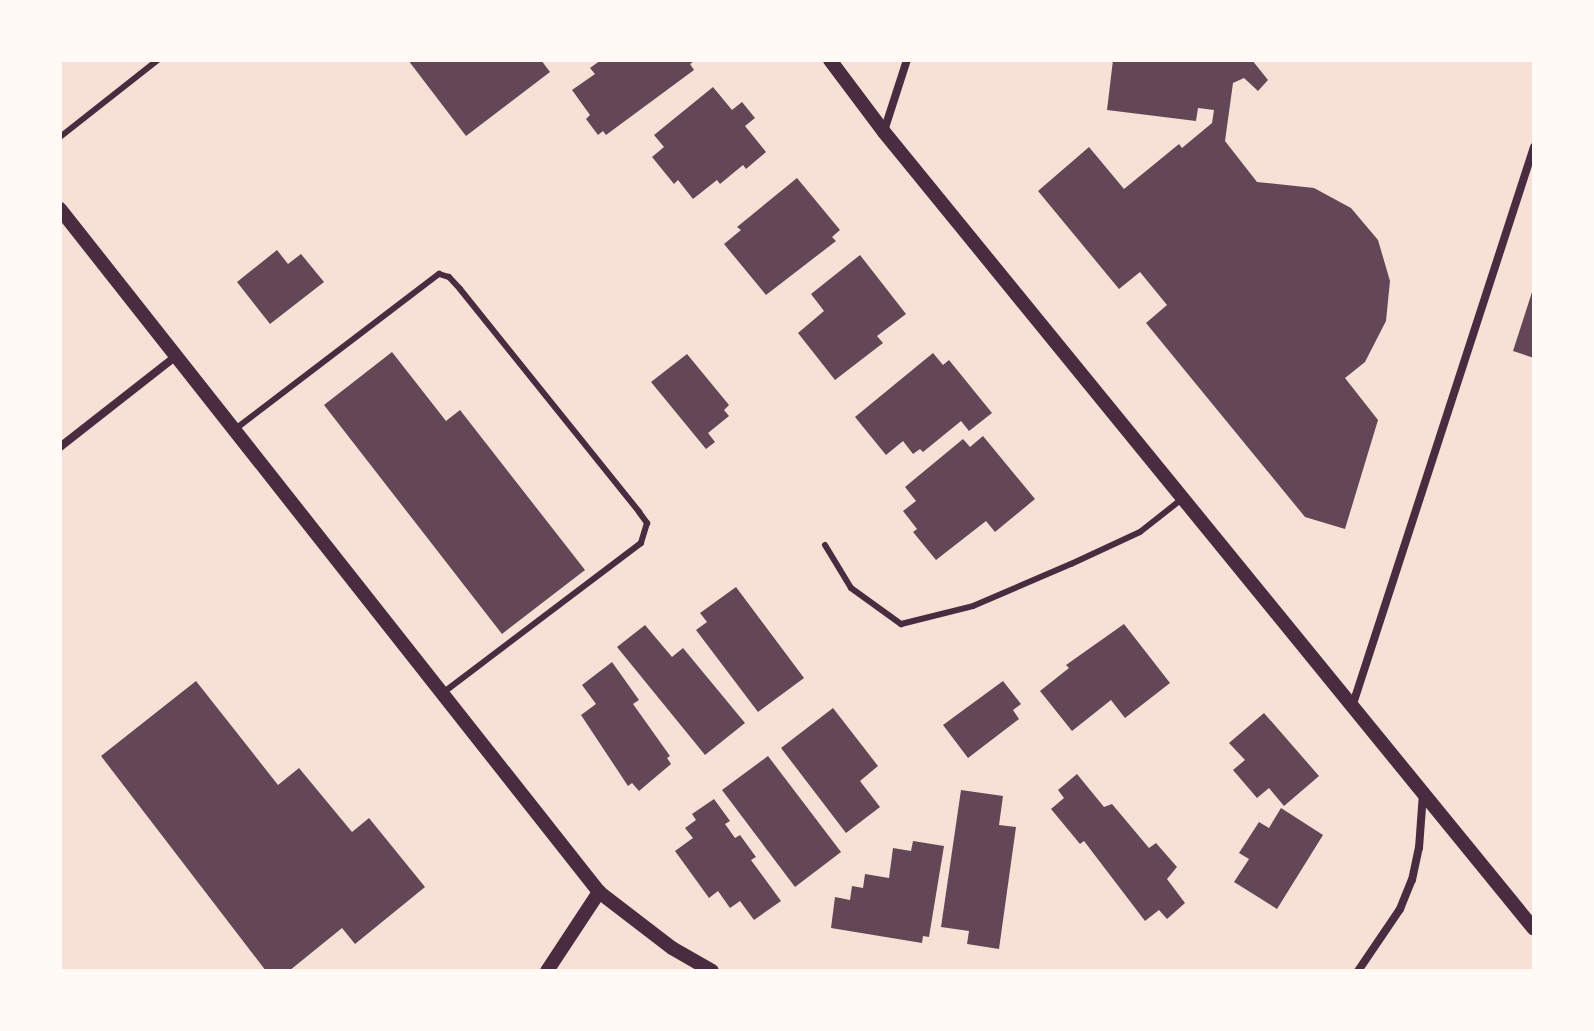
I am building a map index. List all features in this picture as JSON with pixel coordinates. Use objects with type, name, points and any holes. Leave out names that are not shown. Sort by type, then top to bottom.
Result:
[{"type":"street","points":[[830,60],[884,132],[1534,929]]},
{"type":"street","points":[[884,132],[907,60]]},
{"type":"street","points":[[1352,707],[1534,147]]},
{"type":"street","points":[[60,209],[599,892],[672,948],[712,971]]},
{"type":"street","points":[[60,447],[176,356]]},
{"type":"street","points":[[1358,971],[1400,909],[1412,880],[1419,848],[1423,792]]},
{"type":"street","points":[[547,971],[599,892]]},
{"type":"lane","points":[[60,137],[158,60]]},
{"type":"lane","points":[[234,430],[439,274],[449,277],[460,289],[639,512],[647,523],[641,543],[442,694]]},
{"type":"lane","points":[[825,545],[851,588],[901,624],[973,606],[1071,564],[1140,532],[1182,499]]},
{"type":"building","points":[[408,60],[541,60],[550,72],[466,136]]},
{"type":"building","points":[[601,60],[696,60],[690,64],[694,70],[606,135],[603,131],[598,135],[586,119],[590,115],[572,90],[595,74],[590,68]]},
{"type":"building","points":[[1113,60],[1252,60],[1268,80],[1258,91],[1244,78],[1233,83],[1225,141],[1257,182],[1314,188],[1351,208],[1378,240],[1390,281],[1386,321],[1365,362],[1345,378],[1378,420],[1345,529],[1305,517],[1146,323],[1167,305],[1140,272],[1119,289],[1038,191],[1089,147],[1124,189],[1179,144],[1182,148],[1212,123],[1214,110],[1198,108],[1196,121],[1107,110]]},
{"type":"building","points":[[713,87],[732,110],[742,102],[755,118],[745,126],[766,152],[746,169],[743,165],[720,184],[717,180],[693,199],[678,180],[674,184],[652,157],[664,147],[654,135]]},
{"type":"building","points":[[797,178],[840,230],[832,237],[836,241],[766,295],[724,244],[741,230],[737,227]]},
{"type":"building","points":[[277,250],[288,264],[301,254],[324,282],[270,324],[237,282]]},
{"type":"building","points":[[860,255],[906,314],[877,336],[883,343],[835,380],[798,333],[824,311],[811,294]]},
{"type":"building","points":[[1534,290],[1534,358],[1513,351]]},
{"type":"building","points":[[392,352],[446,421],[460,410],[585,570],[502,634],[324,405]]},
{"type":"building","points":[[933,353],[943,365],[949,360],[992,413],[969,431],[961,421],[923,452],[920,449],[913,454],[903,441],[886,455],[855,417]]},
{"type":"building","points":[[687,354],[729,405],[724,410],[729,416],[708,433],[715,442],[706,449],[651,382]]},
{"type":"building","points":[[983,436],[1035,499],[995,532],[986,521],[936,560],[913,532],[917,529],[903,511],[916,501],[905,487],[963,439],[970,447]]},
{"type":"building","points":[[736,587],[804,678],[758,712],[696,630],[707,622],[700,613]]},
{"type":"building","points":[[1124,624],[1170,683],[1125,718],[1111,700],[1072,731],[1040,691],[1069,668],[1066,665]]},
{"type":"building","points":[[645,625],[672,657],[683,648],[745,723],[705,755],[617,647]]},
{"type":"building","points":[[612,662],[639,700],[633,704],[670,756],[667,758],[671,764],[639,791],[632,783],[628,786],[581,715],[596,704],[582,685]]},
{"type":"building","points":[[196,681],[278,785],[299,768],[352,832],[369,818],[425,887],[355,944],[342,928],[289,971],[266,971],[101,756]]},
{"type":"building","points":[[1003,681],[1021,704],[1013,710],[1019,719],[968,758],[943,725]]},
{"type":"building","points":[[833,708],[878,766],[860,781],[880,807],[846,833],[781,748]]},
{"type":"building","points":[[1264,713],[1319,776],[1284,806],[1269,788],[1257,798],[1233,770],[1245,760],[1229,743]]},
{"type":"building","points":[[768,756],[841,852],[795,887],[722,790]]},
{"type":"building","points":[[1077,774],[1104,807],[1112,804],[1149,848],[1156,843],[1177,867],[1167,879],[1185,903],[1167,919],[1159,910],[1145,921],[1084,841],[1080,844],[1051,809],[1064,798],[1058,790]]},
{"type":"building","points":[[961,790],[1003,796],[999,825],[1016,827],[999,949],[967,944],[969,931],[941,927]]},
{"type":"building","points":[[714,799],[730,821],[725,824],[735,838],[740,835],[756,857],[751,860],[781,901],[754,920],[740,901],[730,908],[718,891],[709,898],[675,851],[693,838],[685,828],[696,820],[692,814]]},
{"type":"building","points":[[1281,808],[1323,835],[1277,909],[1234,882],[1249,859],[1239,853],[1259,822],[1269,828]]},
{"type":"building","points":[[913,841],[944,846],[929,937],[923,936],[922,943],[831,928],[835,897],[850,900],[852,886],[863,888],[865,874],[889,878],[893,848],[911,851]]}]
